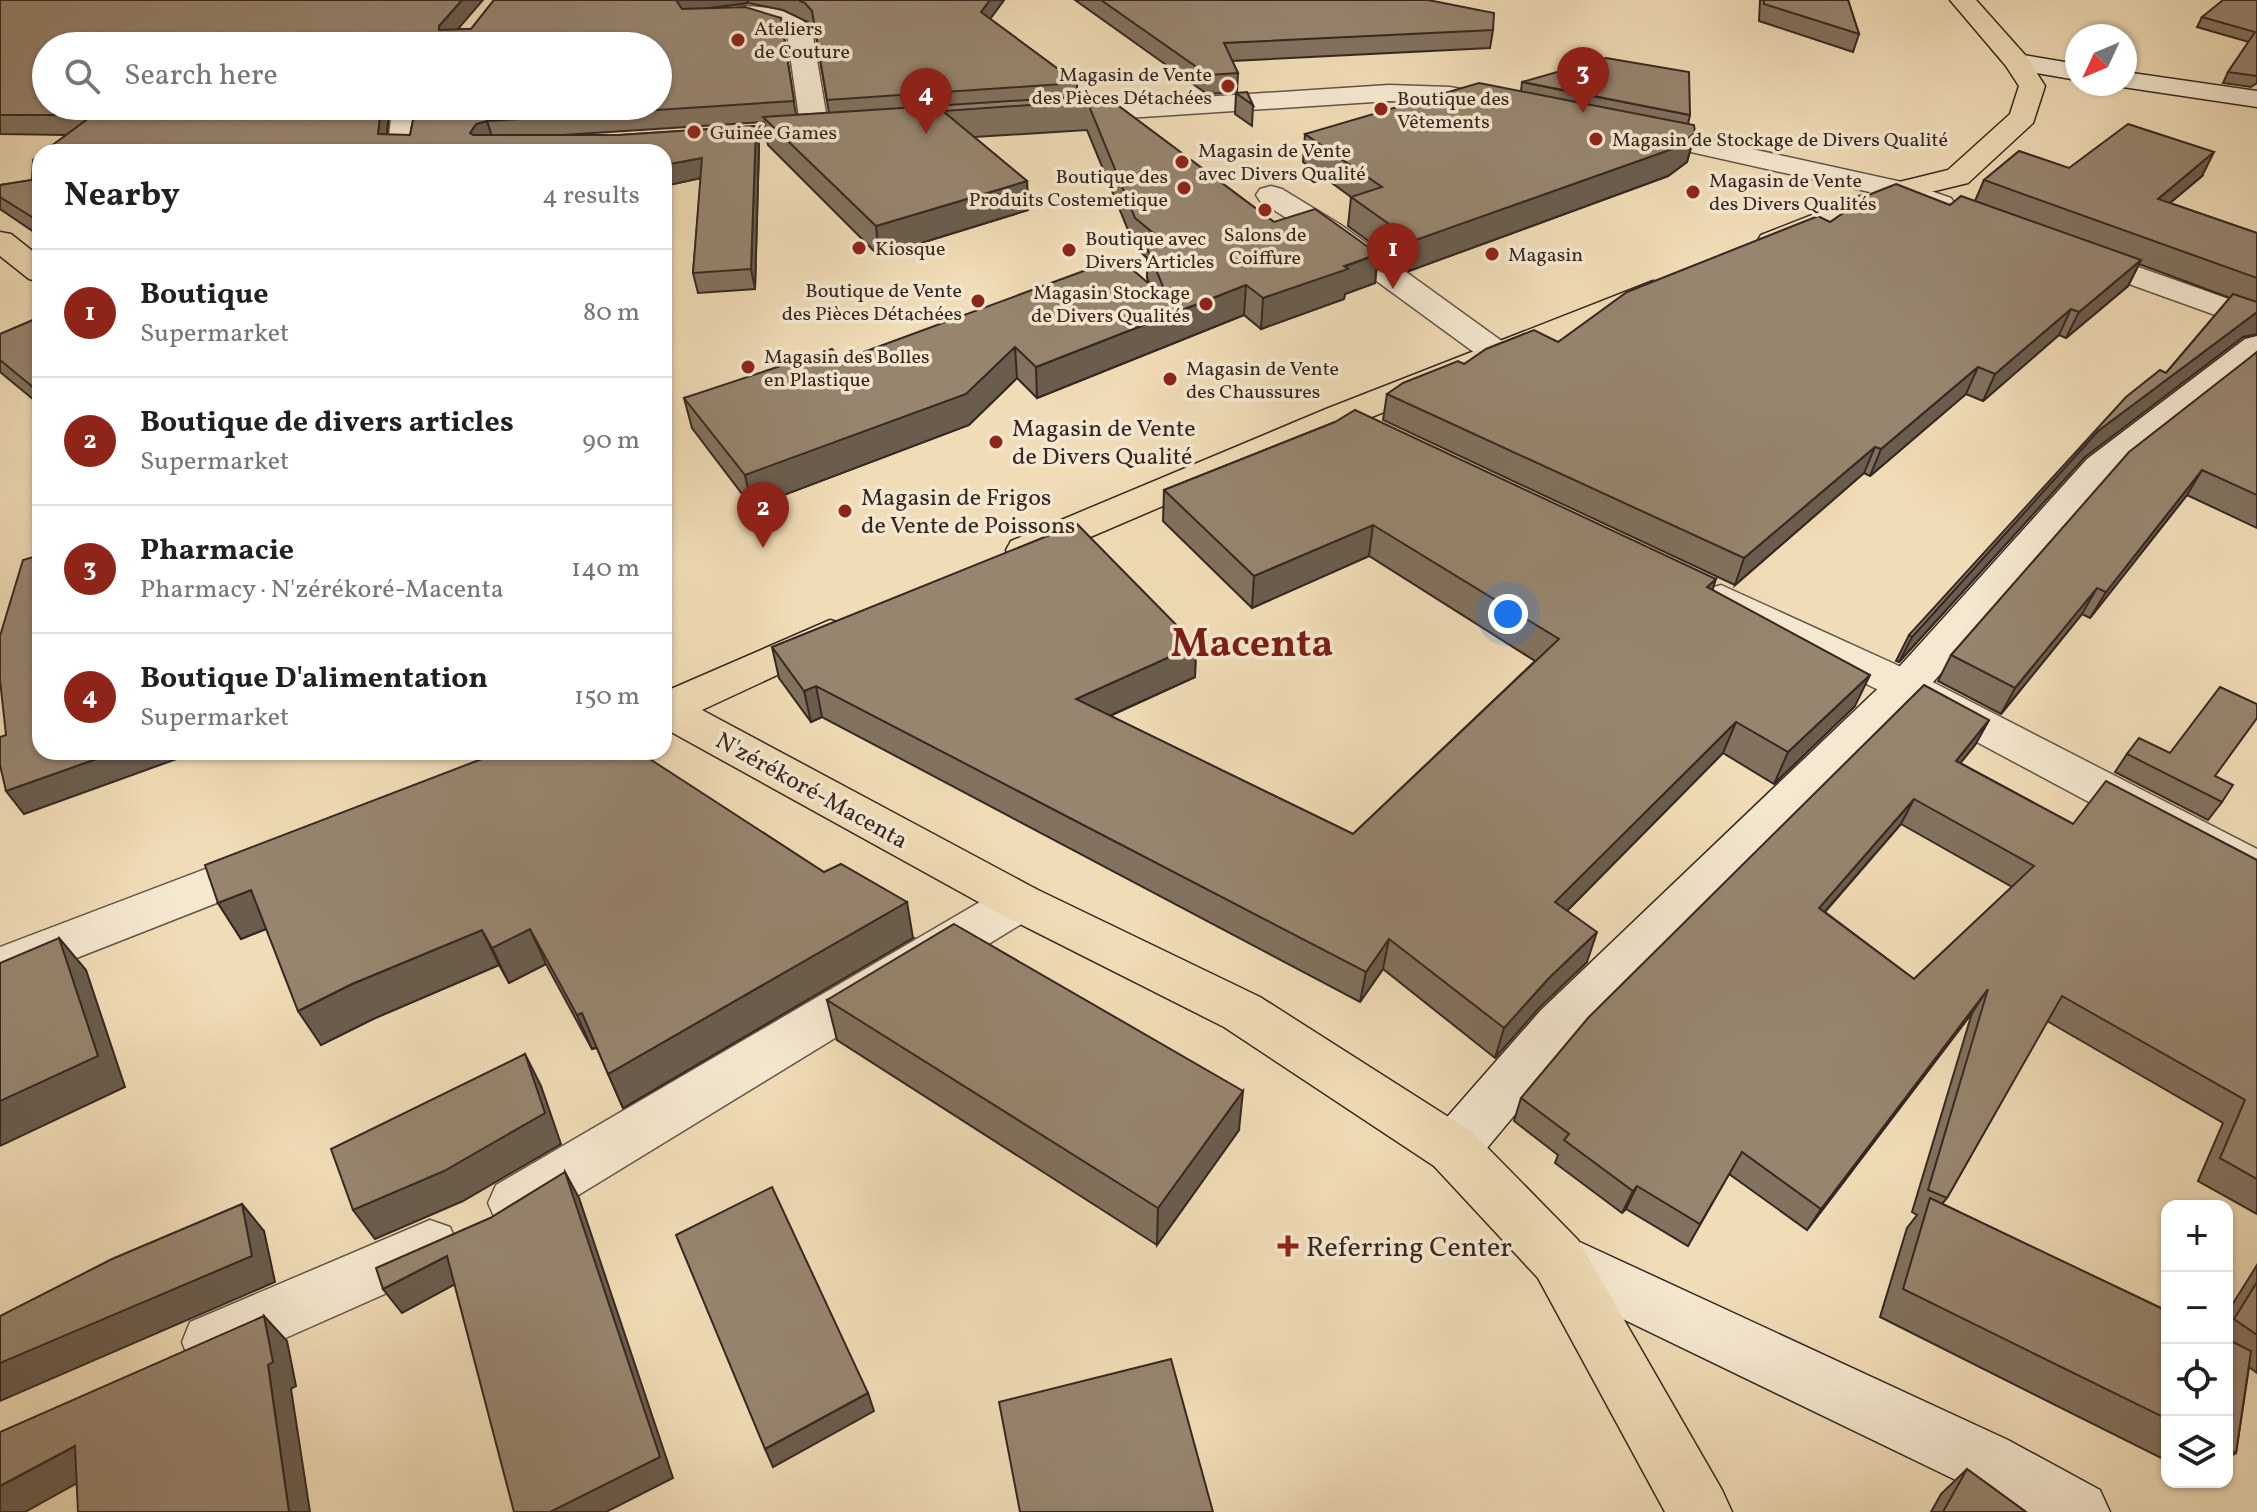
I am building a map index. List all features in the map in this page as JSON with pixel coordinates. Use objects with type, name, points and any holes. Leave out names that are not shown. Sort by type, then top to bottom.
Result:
[{"type":"main road","points":[[1743,254],[1901,190],[1958,177],[2023,117],[2032,86],[2017,62],[1962,0]]},
{"type":"main road","points":[[0,241],[32,266]]},
{"type":"main road","points":[[1002,560],[1339,417],[1685,278]]},
{"type":"main road","name":"N'zérékoré-Macenta","points":[[672,705],[856,622]]},
{"type":"main road","name":"N'zérékoré-Macenta","points":[[672,713],[1019,902],[1242,1012],[1453,1149],[1558,1259],[1700,1512]]},
{"type":"street","points":[[695,19],[728,12],[773,16],[799,30],[815,131]]},
{"type":"street","points":[[2017,62],[2065,70]]},
{"type":"street","points":[[2137,82],[2257,99]]},
{"type":"street","points":[[1039,116],[1389,93],[1450,95],[1521,108]]},
{"type":"street","points":[[402,144],[405,120]]},
{"type":"street","points":[[1608,126],[1901,190],[1960,212]]},
{"type":"street","points":[[785,133],[847,128]]},
{"type":"street","points":[[1271,195],[1330,232],[1498,354]]},
{"type":"street","points":[[2049,244],[2257,320]]},
{"type":"street","points":[[1453,1149],[1559,1025],[1906,686],[2100,467],[2257,346]]},
{"type":"street","points":[[1339,417],[1382,437]]},
{"type":"street","points":[[1694,585],[1906,686],[2257,870]]},
{"type":"street","points":[[0,968],[307,849]]},
{"type":"street","points":[[171,1360],[484,1222],[1019,902]]},
{"type":"street","points":[[1558,1259],[1986,1462],[2078,1512]]},
{"type":"building","points":[[0,0],[462,0],[439,26],[439,30],[471,29],[494,0],[676,0],[682,9],[745,7],[781,18],[794,101],[672,109],[672,32],[32,32],[32,115],[0,115]]},
{"type":"building","points":[[798,0],[990,0],[981,12],[1077,83],[827,100],[812,11]]},
{"type":"building","points":[[1101,0],[1428,0],[1494,13],[1493,30],[1224,43],[1238,73],[1208,75]]},
{"type":"building","points":[[1764,0],[1848,0],[1859,34],[1764,4]]},
{"type":"building","points":[[2223,0],[2257,0],[2257,76],[2228,72],[2255,32],[2202,17]]},
{"type":"building","points":[[1606,58],[1689,72],[1690,115],[1522,82]]},
{"type":"building","points":[[1479,83],[1694,125],[1695,133],[1675,148],[1413,241],[1351,197],[1382,187],[1305,134]]},
{"type":"building","points":[[1247,92],[1253,105],[1236,93]]},
{"type":"building","points":[[1104,95],[1274,222],[1315,209],[1378,254],[1344,266],[1348,269],[1263,298],[1246,285],[1036,367],[1015,347],[966,394],[745,475],[684,398],[832,349],[842,360],[1119,258],[1169,301],[1147,248],[1164,242],[1135,218],[1087,101],[943,111],[1027,181],[876,226],[763,117]]},
{"type":"building","points":[[86,120],[380,120],[378,134],[410,135],[413,120],[502,120],[476,124],[470,133],[473,135],[619,135],[756,126],[751,269],[693,273],[702,158],[672,164],[672,144],[54,144]]},
{"type":"building","points":[[2128,124],[2214,152],[2158,199],[2257,233],[2257,278],[1984,180],[2019,151],[2069,168]]},
{"type":"building","points":[[32,180],[32,217],[0,197],[0,185]]},
{"type":"building","points":[[1896,184],[1950,205],[1961,196],[2141,260],[2079,312],[2071,309],[1995,374],[1978,367],[1881,449],[1875,447],[1744,558],[1387,394],[1403,383],[1458,361],[1464,364],[1486,349],[1534,330],[1558,342],[1627,292],[1818,216],[1830,222],[1871,194]]},
{"type":"building","points":[[2233,294],[2257,302],[2257,312],[2098,431],[1912,637],[1909,635],[2126,397],[2160,370],[2166,373]]},
{"type":"building","points":[[32,320],[32,386],[0,360],[0,334]]},
{"type":"building","points":[[2257,352],[2257,495],[2202,470],[2106,592],[2097,588],[2015,688],[1951,655],[2129,452]]},
{"type":"building","points":[[1355,410],[1716,579],[1707,587],[1870,675],[1788,752],[1736,722],[1555,902],[1597,932],[1549,978],[1504,1028],[1389,939],[1366,972],[816,686],[804,691],[772,647],[1077,524],[1196,645],[1076,699],[1353,834],[1559,639],[1373,525],[1254,576],[1164,490],[1335,422]]},
{"type":"building","points":[[32,557],[32,760],[93,760],[6,791],[0,765],[0,737],[6,735],[0,680],[0,636],[23,560]]},
{"type":"building","points":[[1924,685],[1989,720],[1956,761],[2073,824],[2106,781],[2257,860],[2257,1179],[2220,1158],[2245,1100],[2062,996],[1947,1198],[1928,1190],[1988,989],[1821,1209],[1742,1152],[1700,1224],[1637,1186],[1633,1191],[1564,1140],[1569,1134],[1521,1098],[1588,1018]],"holes":[[[1914,799],[2034,866],[1914,979],[1819,908]]]},
{"type":"building","points":[[2220,687],[2257,704],[2257,718],[2215,776],[2233,785],[2222,802],[2127,754],[2139,738],[2170,753]]},
{"type":"building","points":[[479,760],[651,760],[824,872],[841,864],[907,902],[608,1074],[582,1013],[577,1015],[530,929],[492,948],[482,930],[352,984],[298,1011],[251,890],[218,903],[205,865]]},
{"type":"building","points":[[954,924],[1243,1091],[1158,1208],[827,1000]]},
{"type":"building","points":[[59,938],[98,1056],[0,1101],[0,963]]},
{"type":"building","points":[[525,1054],[545,1113],[444,1171],[353,1210],[331,1149]]},
{"type":"building","points":[[565,1172],[660,1457],[550,1512],[514,1512],[447,1256],[383,1289],[376,1268],[490,1218]]},
{"type":"building","points":[[772,1187],[868,1393],[765,1449],[676,1235]]},
{"type":"building","points":[[1930,1198],[2161,1308],[2161,1416],[1903,1289]]},
{"type":"building","points":[[242,1204],[252,1256],[0,1363],[0,1316],[112,1259]]},
{"type":"building","points":[[2257,1282],[2257,1335],[2234,1319]]},
{"type":"building","points":[[264,1316],[273,1362],[268,1365],[289,1512],[78,1512],[75,1446],[0,1486],[0,1432]]},
{"type":"building","points":[[2233,1342],[2251,1351],[2236,1453],[2233,1451]]},
{"type":"building","points":[[1171,1359],[1213,1512],[1020,1512],[999,1402]]},
{"type":"building","points":[[1967,1469],[2026,1512],[1943,1512]]},
{"type":"place","name":"Ateliers de Couture","points":[[738,40]]},
{"type":"place","name":"Magasin de Vente des Pièces Détachées","points":[[1228,86]]},
{"type":"place","name":"Boutique des Vêtements","points":[[1381,109]]},
{"type":"place","name":"Pharmacie","points":[[1583,113]]},
{"type":"place","name":"Guinée Games","points":[[694,132]]},
{"type":"place","name":"Boutique D'alimentation","points":[[926,134]]},
{"type":"place","name":"Magasin de Stockage de Divers Qualité","points":[[1596,139]]},
{"type":"place","name":"Magasin de Vente avec Divers Qualité","points":[[1182,162]]},
{"type":"place","name":"Boutique des Produits Costemetique","points":[[1184,188]]},
{"type":"place","name":"Magasin de Vente des Divers Qualités","points":[[1693,192]]},
{"type":"place","name":"Salons de Coiffure","points":[[1265,210]]},
{"type":"place","name":"Kiosque","points":[[859,248]]},
{"type":"place","name":"Boutique avec Divers Articles","points":[[1069,250]]},
{"type":"place","name":"Magasin","points":[[1492,254]]},
{"type":"place","name":"Boutique","points":[[1393,289]]},
{"type":"place","name":"Boutique de Vente des Pièces Détachées","points":[[978,301]]},
{"type":"place","name":"Magasin Stockage de Divers Qualités","points":[[1206,304]]},
{"type":"place","name":"Magasin des Bolles en Plastique","points":[[748,367]]},
{"type":"place","name":"Magasin de Vente des Chaussures","points":[[1170,379]]},
{"type":"place","name":"Magasin de Vente de Divers Qualité","points":[[996,442]]},
{"type":"place","name":"Magasin de Frigos de Vente de Poissons","points":[[845,511]]},
{"type":"place","name":"Boutique de divers articles","points":[[763,548]]},
{"type":"place","name":"Referring Center","points":[[1288,1246]]},
{"type":"district","name":"Macenta","points":[[1252,642]]}]
